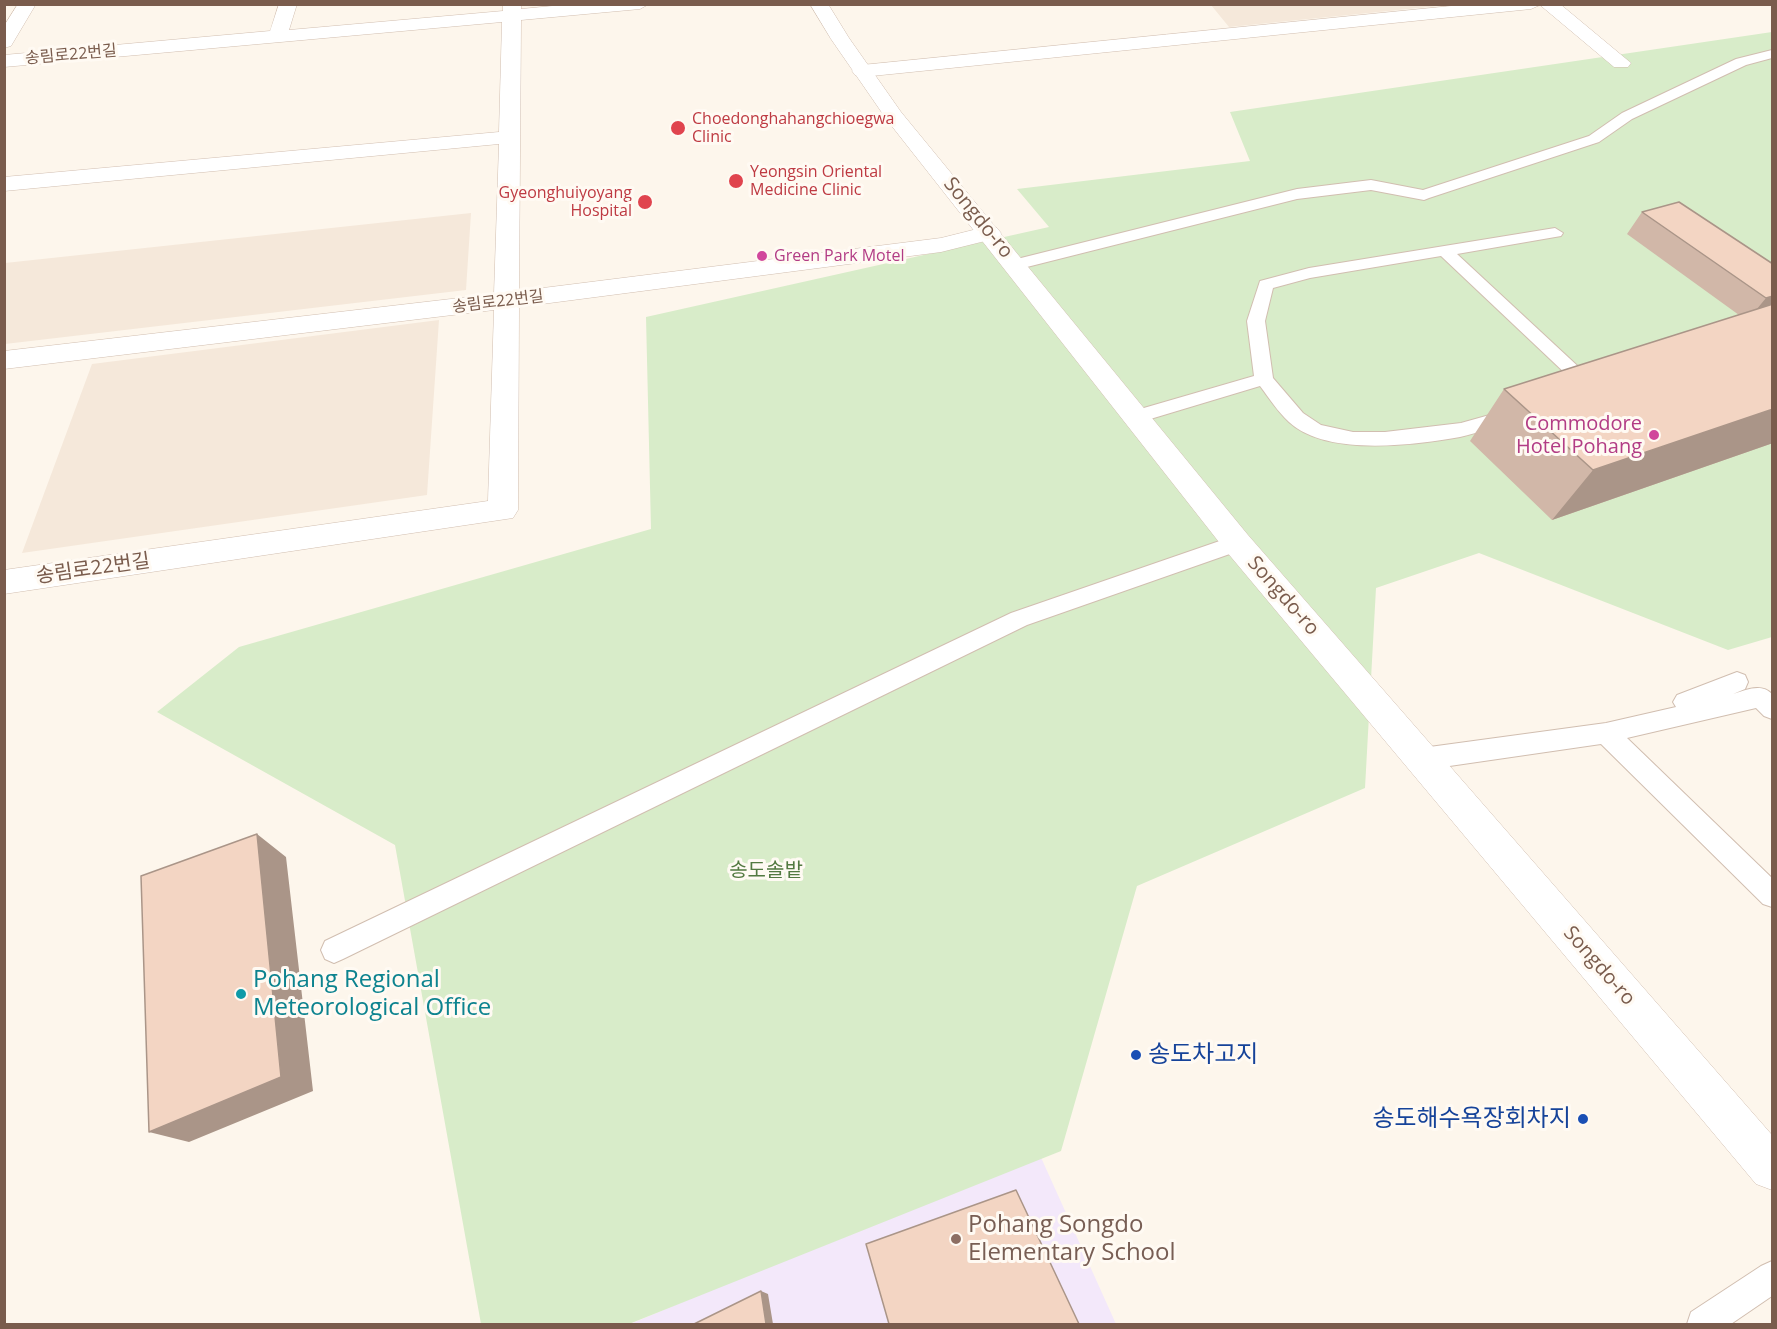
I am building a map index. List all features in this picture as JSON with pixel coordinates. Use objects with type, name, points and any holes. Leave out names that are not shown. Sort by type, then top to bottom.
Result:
[{"type":"street","points":[[4,42],[27,4]]},
{"type":"street","points":[[278,36],[288,4]]},
{"type":"street","name":"송림로22번길","points":[[4,61],[278,36],[512,10],[640,4]]},
{"type":"street","name":"Songdo-ro","points":[[819,4],[862,71],[1237,543],[1771,1163]]},
{"type":"street","points":[[862,71],[1531,4]]},
{"type":"street","points":[[1548,4],[1621,63]]},
{"type":"street","points":[[505,301],[512,10]]},
{"type":"street","points":[[4,184],[510,137]]},
{"type":"street","name":"송림로22번길","points":[[4,360],[505,301],[941,245],[989,233]]},
{"type":"street","name":"송림로22번길","points":[[4,582],[503,510],[505,301]]},
{"type":"lane","points":[[1016,265],[1297,194],[1371,185],[1424,195],[1594,139],[1638,111],[1741,62],[1773,54]]},
{"type":"lane","points":[[1527,410],[1461,430],[1420,436],[1353,440],[1315,429],[1296,418],[1264,379],[1256,321],[1266,285],[1309,273],[1555,233]]},
{"type":"lane","points":[[1446,252],[1594,390],[1572,397]]},
{"type":"lane","points":[[1137,417],[1264,379]]},
{"type":"lane","points":[[334,950],[1019,619],[1237,543]]},
{"type":"lane","points":[[1606,734],[1737,682]]},
{"type":"lane","points":[[1422,759],[1606,734],[1760,696],[1773,709]]},
{"type":"lane","points":[[1606,734],[1773,896]]},
{"type":"lane","points":[[1703,1324],[1773,1276]]},
{"type":"shaded area","points":[[1211,5],[1448,5],[1229,27]]},
{"type":"shaded area","points":[[471,213],[466,290],[5,344],[5,263]]},
{"type":"shaded area","points":[[439,320],[427,495],[22,553],[92,364]]},
{"type":"shaded area","name":"Pohang Songdo Elementary School","points":[[1039,1153],[1116,1324],[630,1324]]},
{"type":"green space","name":"송도솔밭","points":[[1772,32],[1772,637],[1728,650],[1479,553],[1376,588],[1365,788],[1137,886],[1061,1151],[629,1324],[481,1324],[395,845],[157,712],[239,647],[651,529],[646,317],[1049,227],[1017,189],[1250,161],[1230,112]]},
{"type":"building","points":[[1679,202],[1773,264],[1773,296],[1766,298],[1642,212]]},
{"type":"building","points":[[1773,304],[1773,409],[1593,470],[1504,389]]},
{"type":"building","name":"Pohang Regional Meteorological Office","points":[[257,834],[281,1077],[149,1132],[141,876]]},
{"type":"building","points":[[1016,1190],[1079,1324],[889,1324],[866,1244]]},
{"type":"building","points":[[761,1291],[766,1324],[694,1324]]},
{"type":"place","name":"Choedonghahangchioegwa Clinic","points":[[678,128]]},
{"type":"place","name":"Yeongsin Oriental Medicine Clinic","points":[[736,181]]},
{"type":"place","name":"Gyeonghuiyoyang Hospital","points":[[645,202]]},
{"type":"place","name":"Green Park Motel","points":[[762,256]]},
{"type":"place","name":"Commodore Hotel Pohang","points":[[1654,435]]},
{"type":"place","name":"Pohang Regional Meteorological Office","points":[[241,994]]},
{"type":"place","name":"송도차고지","points":[[1136,1055]]},
{"type":"place","name":"송도해수욕장회차지","points":[[1583,1119]]},
{"type":"place","name":"Pohang Songdo Elementary School","points":[[956,1239]]}]
